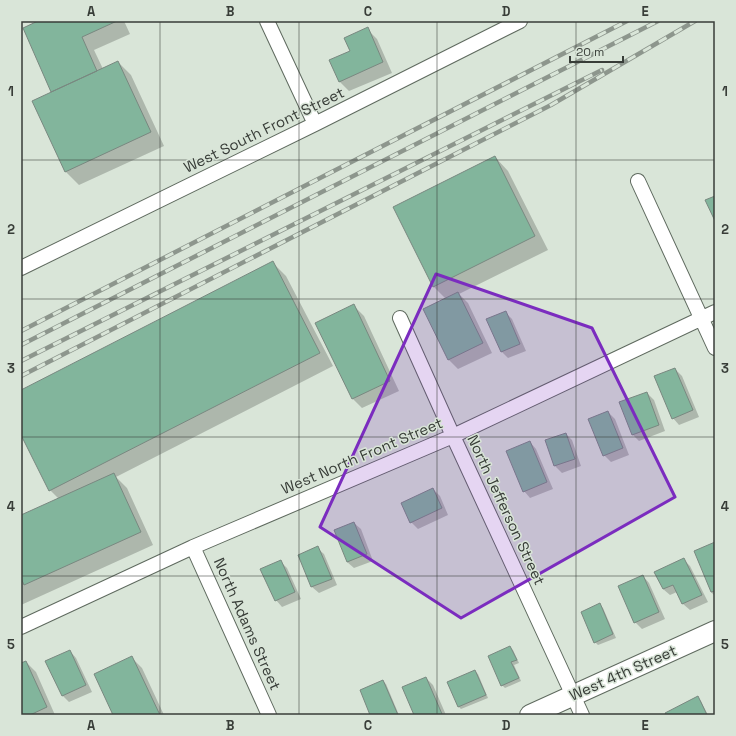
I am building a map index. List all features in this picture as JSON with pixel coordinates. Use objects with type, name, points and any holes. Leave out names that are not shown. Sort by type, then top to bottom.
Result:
[{"type":"main road","name":"West 4th Street","points":[[530,715],[715,632]]},
{"type":"street","points":[[267,21],[316,124]]},
{"type":"street","name":"West South Front Street","points":[[21,268],[316,124],[520,21]]},
{"type":"street","points":[[638,181],[715,348]]},
{"type":"street","name":"West North Front Street","points":[[21,627],[193,547],[453,436],[715,312]]},
{"type":"street","name":"North Jefferson Street","points":[[400,318],[582,715]]},
{"type":"street","name":"North Adams Street","points":[[193,547],[269,715]]},
{"type":"highlighted area","points":[[436,274],[592,328],[675,497],[461,618],[320,527]]},
{"type":"building","points":[[38,21],[117,21],[82,37],[97,71],[51,92],[23,28]]},
{"type":"building","points":[[368,27],[383,62],[339,82],[329,60],[350,51],[344,38]]},
{"type":"building","points":[[118,61],[151,132],[65,172],[32,101]]},
{"type":"building","points":[[495,156],[535,236],[433,287],[393,207]]},
{"type":"building","points":[[715,196],[715,221],[705,200]]},
{"type":"building","points":[[273,261],[320,353],[49,491],[21,435],[21,390]]},
{"type":"building","points":[[458,292],[483,343],[448,360],[423,309]]},
{"type":"building","points":[[354,304],[390,381],[352,399],[315,323]]},
{"type":"building","points":[[506,311],[520,344],[501,352],[486,319]]},
{"type":"building","points":[[675,368],[693,410],[672,419],[654,376]]},
{"type":"building","points":[[647,392],[659,425],[632,435],[619,402]]},
{"type":"building","points":[[608,411],[623,448],[603,456],[588,419]]},
{"type":"building","points":[[566,433],[575,459],[554,466],[545,440]]},
{"type":"building","points":[[530,441],[547,482],[523,492],[506,451]]},
{"type":"building","points":[[114,473],[141,532],[24,585],[21,578],[21,515]]},
{"type":"building","points":[[433,488],[442,508],[410,523],[401,503]]},
{"type":"building","points":[[354,522],[367,554],[347,562],[334,530]]},
{"type":"building","points":[[715,542],[715,591],[711,592],[694,551]]},
{"type":"building","points":[[318,546],[332,579],[311,587],[298,555]]},
{"type":"building","points":[[684,558],[702,595],[682,604],[673,585],[663,589],[654,572]]},
{"type":"building","points":[[281,560],[295,592],[275,601],[260,569]]},
{"type":"building","points":[[643,575],[659,612],[634,623],[618,586]]},
{"type":"building","points":[[600,603],[613,634],[594,643],[581,612]]},
{"type":"building","points":[[510,646],[517,660],[511,662],[519,678],[501,686],[488,656]]},
{"type":"building","points":[[70,650],[86,685],[62,696],[45,661]]},
{"type":"building","points":[[132,656],[160,715],[113,715],[94,674]]},
{"type":"building","points":[[26,661],[47,707],[30,715],[21,715],[21,663]]},
{"type":"building","points":[[475,670],[486,695],[458,707],[447,682]]},
{"type":"building","points":[[426,677],[442,714],[440,715],[414,715],[402,687]]},
{"type":"building","points":[[383,680],[398,715],[370,715],[360,690]]},
{"type":"building","points":[[698,696],[707,715],[666,715],[665,713]]},
{"type":"railway","points":[[21,331],[627,21]]},
{"type":"railway","points":[[21,345],[658,21]]},
{"type":"railway","points":[[21,376],[551,105],[695,21]]},
{"type":"railway","points":[[21,361],[602,70]]}]
